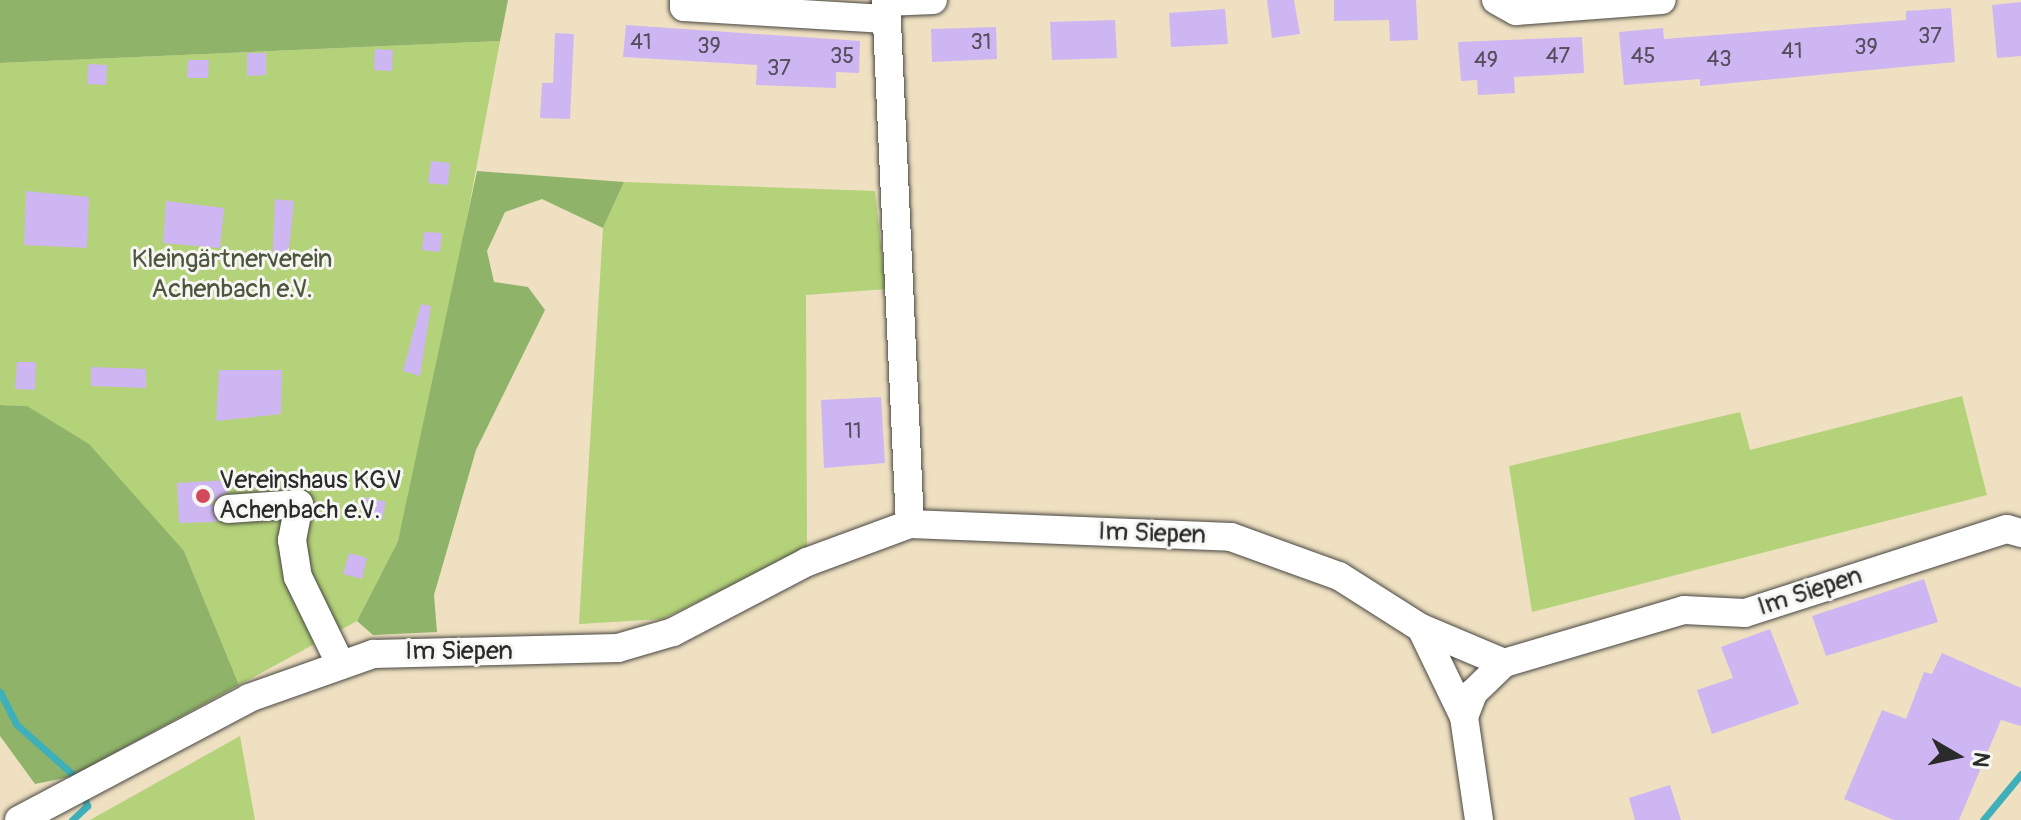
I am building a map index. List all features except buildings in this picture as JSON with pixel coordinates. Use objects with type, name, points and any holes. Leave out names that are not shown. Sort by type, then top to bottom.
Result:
[{"type":"street","points":[[684,0],[684,7],[886,7],[933,0]]},
{"type":"street","points":[[1506,6],[1662,0]]},
{"type":"street","points":[[886,7],[910,524]]},
{"type":"street","points":[[228,509],[299,504],[292,540],[298,577],[341,665]]},
{"type":"street","name":"Im Siepen","points":[[19,820],[249,698],[373,654],[433,649],[618,648],[673,632],[807,562],[910,524],[1231,537],[1339,576],[1421,628],[1504,663]]},
{"type":"street","name":"Im Siepen","points":[[1464,717],[1473,693],[1504,663],[1684,610],[1745,613],[2007,529],[2021,533]]},
{"type":"street","points":[[1421,628],[1464,717],[1479,820]]},
{"type":"green space","points":[[0,0],[508,0],[500,41],[0,63]]},
{"type":"green space","name":"Kleingärtnerverein Achenbach e.V.","points":[[500,41],[437,379],[398,541],[357,621],[239,685],[184,551],[27,406],[0,405],[0,63]]},
{"type":"green space","points":[[477,171],[624,182],[603,228],[542,199],[505,212],[487,251],[494,282],[528,287],[545,310],[476,450],[434,595],[437,632],[373,635],[357,621],[398,541]]},
{"type":"green space","points":[[624,182],[875,191],[886,289],[806,295],[807,549],[662,619],[579,624],[603,228]]},
{"type":"green space","points":[[1962,396],[1987,495],[1532,612],[1509,466],[1740,412],[1750,450]]},
{"type":"green space","points":[[0,405],[27,406],[89,444],[184,551],[239,685],[70,777],[35,784],[0,736]]},
{"type":"green space","points":[[240,736],[255,820],[90,820]]},
{"type":"waterway","points":[[0,692],[16,724],[79,780]]},
{"type":"waterway","points":[[1983,820],[2021,774]]},
{"type":"waterway","points":[[72,820],[87,806],[83,792]]},
{"type":"place","name":"Vereinshaus KGV Achenbach e.V.","points":[[203,496]]}]
